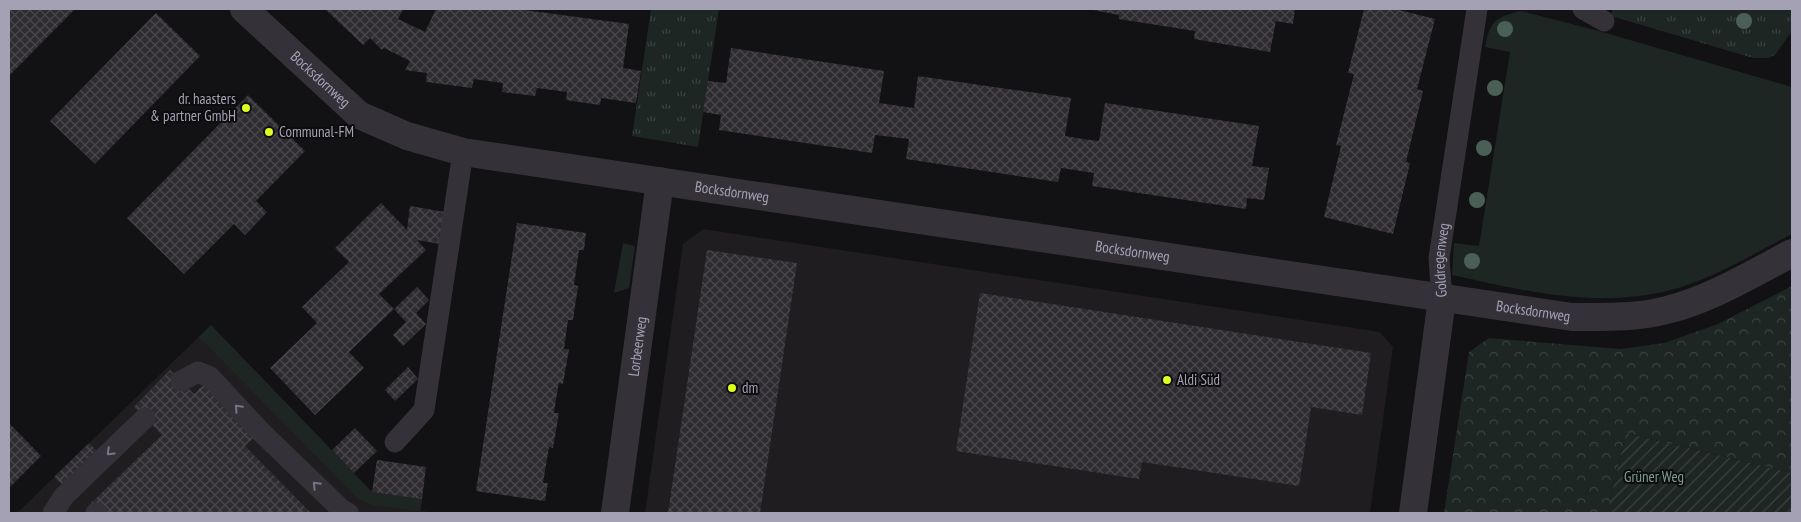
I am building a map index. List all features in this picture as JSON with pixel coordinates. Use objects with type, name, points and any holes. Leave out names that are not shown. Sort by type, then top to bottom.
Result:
[{"type":"street","name":"Bocksdornweg","points":[[244,9],[359,115],[407,136],[463,152],[1572,317],[1622,317],[1667,310],[1711,295],[1792,253]]},
{"type":"street","name":"Lorbeerweg","points":[[615,513],[660,181]]},
{"type":"street","name":"Goldregenweg","points":[[1413,513],[1442,299]]},
{"type":"lane","name":"Goldregenweg","points":[[1442,299],[1439,258],[1477,9]]},
{"type":"lane","points":[[1583,9],[1604,21]]},
{"type":"lane","points":[[395,442],[424,410],[463,152]]},
{"type":"lane","points":[[181,381],[198,372],[210,378],[259,430],[341,509],[348,513]]},
{"type":"lane","points":[[53,513],[64,496],[145,418]]},
{"type":"lane","points":[[250,440],[286,454]]},
{"type":"shaded area","points":[[703,229],[1380,332],[1393,347],[1370,513],[645,513],[683,244]]},
{"type":"shaded area","points":[[211,325],[372,492],[422,499],[421,511],[438,513],[17,513]]},
{"type":"green space","points":[[651,9],[719,9],[698,147],[632,136]]},
{"type":"green space","points":[[1613,9],[1792,9],[1792,31],[1775,55],[1768,58],[1753,58],[1611,16]]},
{"type":"green space","points":[[1521,11],[1599,31],[1792,87],[1792,234],[1702,279],[1671,290],[1643,295],[1615,298],[1561,296],[1506,287],[1452,275],[1454,243],[1479,246],[1510,52],[1485,47],[1487,38],[1492,26],[1500,18]]},
{"type":"green space","points":[[623,243],[635,246],[629,288],[614,293]]},
{"type":"green space","points":[[1792,286],[1792,473],[1626,433],[1607,513],[1444,513],[1469,352],[1489,338],[1621,349],[1664,343],[1718,324]]},
{"type":"green space","points":[[211,325],[372,492],[422,499],[420,511],[372,505],[358,499],[199,337]]},
{"type":"green space","name":"Grüner Weg","points":[[1626,433],[1792,473],[1792,513],[1607,513]]},
{"type":"building","points":[[9,9],[75,9],[9,76]]},
{"type":"building","points":[[325,9],[403,9],[398,19],[425,32],[436,9],[517,9],[629,24],[623,68],[641,71],[636,103],[601,98],[600,105],[566,100],[567,92],[537,88],[535,96],[502,92],[503,83],[474,79],[472,88],[426,82],[427,73],[405,70],[410,61],[384,48],[382,50],[370,38],[363,45]]},
{"type":"building","points":[[1088,9],[1295,9],[1293,24],[1276,21],[1270,52],[1194,39],[1195,31],[1119,19],[1119,15]]},
{"type":"building","points":[[1364,9],[1395,9],[1435,19],[1417,89],[1423,91],[1406,162],[1410,163],[1393,234],[1324,217],[1341,146],[1336,145],[1354,74],[1348,73]]},
{"type":"building","points":[[156,13],[200,56],[95,164],[50,121]]},
{"type":"building","points":[[731,48],[884,71],[879,103],[914,108],[918,76],[1071,98],[1065,136],[1083,139],[1099,141],[1105,103],[1259,126],[1252,166],[1269,168],[1264,200],[1247,198],[1246,209],[1092,186],[1094,173],[1061,168],[1058,182],[906,159],[909,139],[875,135],[872,153],[719,130],[721,115],[703,112],[708,81],[726,83]]},
{"type":"building","points":[[248,95],[305,151],[256,201],[267,212],[245,235],[234,224],[184,274],[127,218]]},
{"type":"building","points":[[381,203],[407,230],[410,206],[445,212],[440,244],[417,240],[426,250],[379,294],[394,309],[349,352],[364,368],[315,415],[270,368],[317,323],[302,307],[349,262],[335,248]]},
{"type":"building","points":[[517,223],[586,233],[584,250],[579,250],[574,285],[578,286],[573,320],[568,320],[564,349],[569,349],[563,384],[559,383],[554,413],[559,413],[553,448],[549,447],[543,483],[548,483],[545,501],[476,491]]},
{"type":"building","name":"dm","points":[[707,250],[797,263],[760,513],[668,513]]},
{"type":"building","points":[[417,287],[429,300],[416,313],[426,324],[403,346],[393,335],[406,322],[394,309]]},
{"type":"building","name":"Aldi Süd","points":[[980,293],[1371,353],[1362,415],[1311,407],[1299,486],[1142,462],[1139,479],[956,451]]},
{"type":"building","points":[[408,367],[418,379],[395,401],[385,390]]},
{"type":"building","points":[[170,370],[194,394],[205,383],[256,435],[245,446],[311,513],[97,513],[89,505],[162,435],[134,407]]},
{"type":"building","points":[[9,423],[41,456],[9,488]]},
{"type":"building","points":[[355,428],[377,451],[354,473],[332,450]]},
{"type":"building","points":[[89,443],[100,454],[66,488],[54,477]]},
{"type":"building","points":[[377,460],[426,467],[422,499],[372,492]]},
{"type":"place","name":"dr. haasters & partner GmbH","points":[[246,108]]},
{"type":"place","name":"Communal-FM","points":[[269,132]]},
{"type":"place","name":"Aldi Süd","points":[[1167,380]]},
{"type":"place","name":"dm","points":[[732,388]]}]
